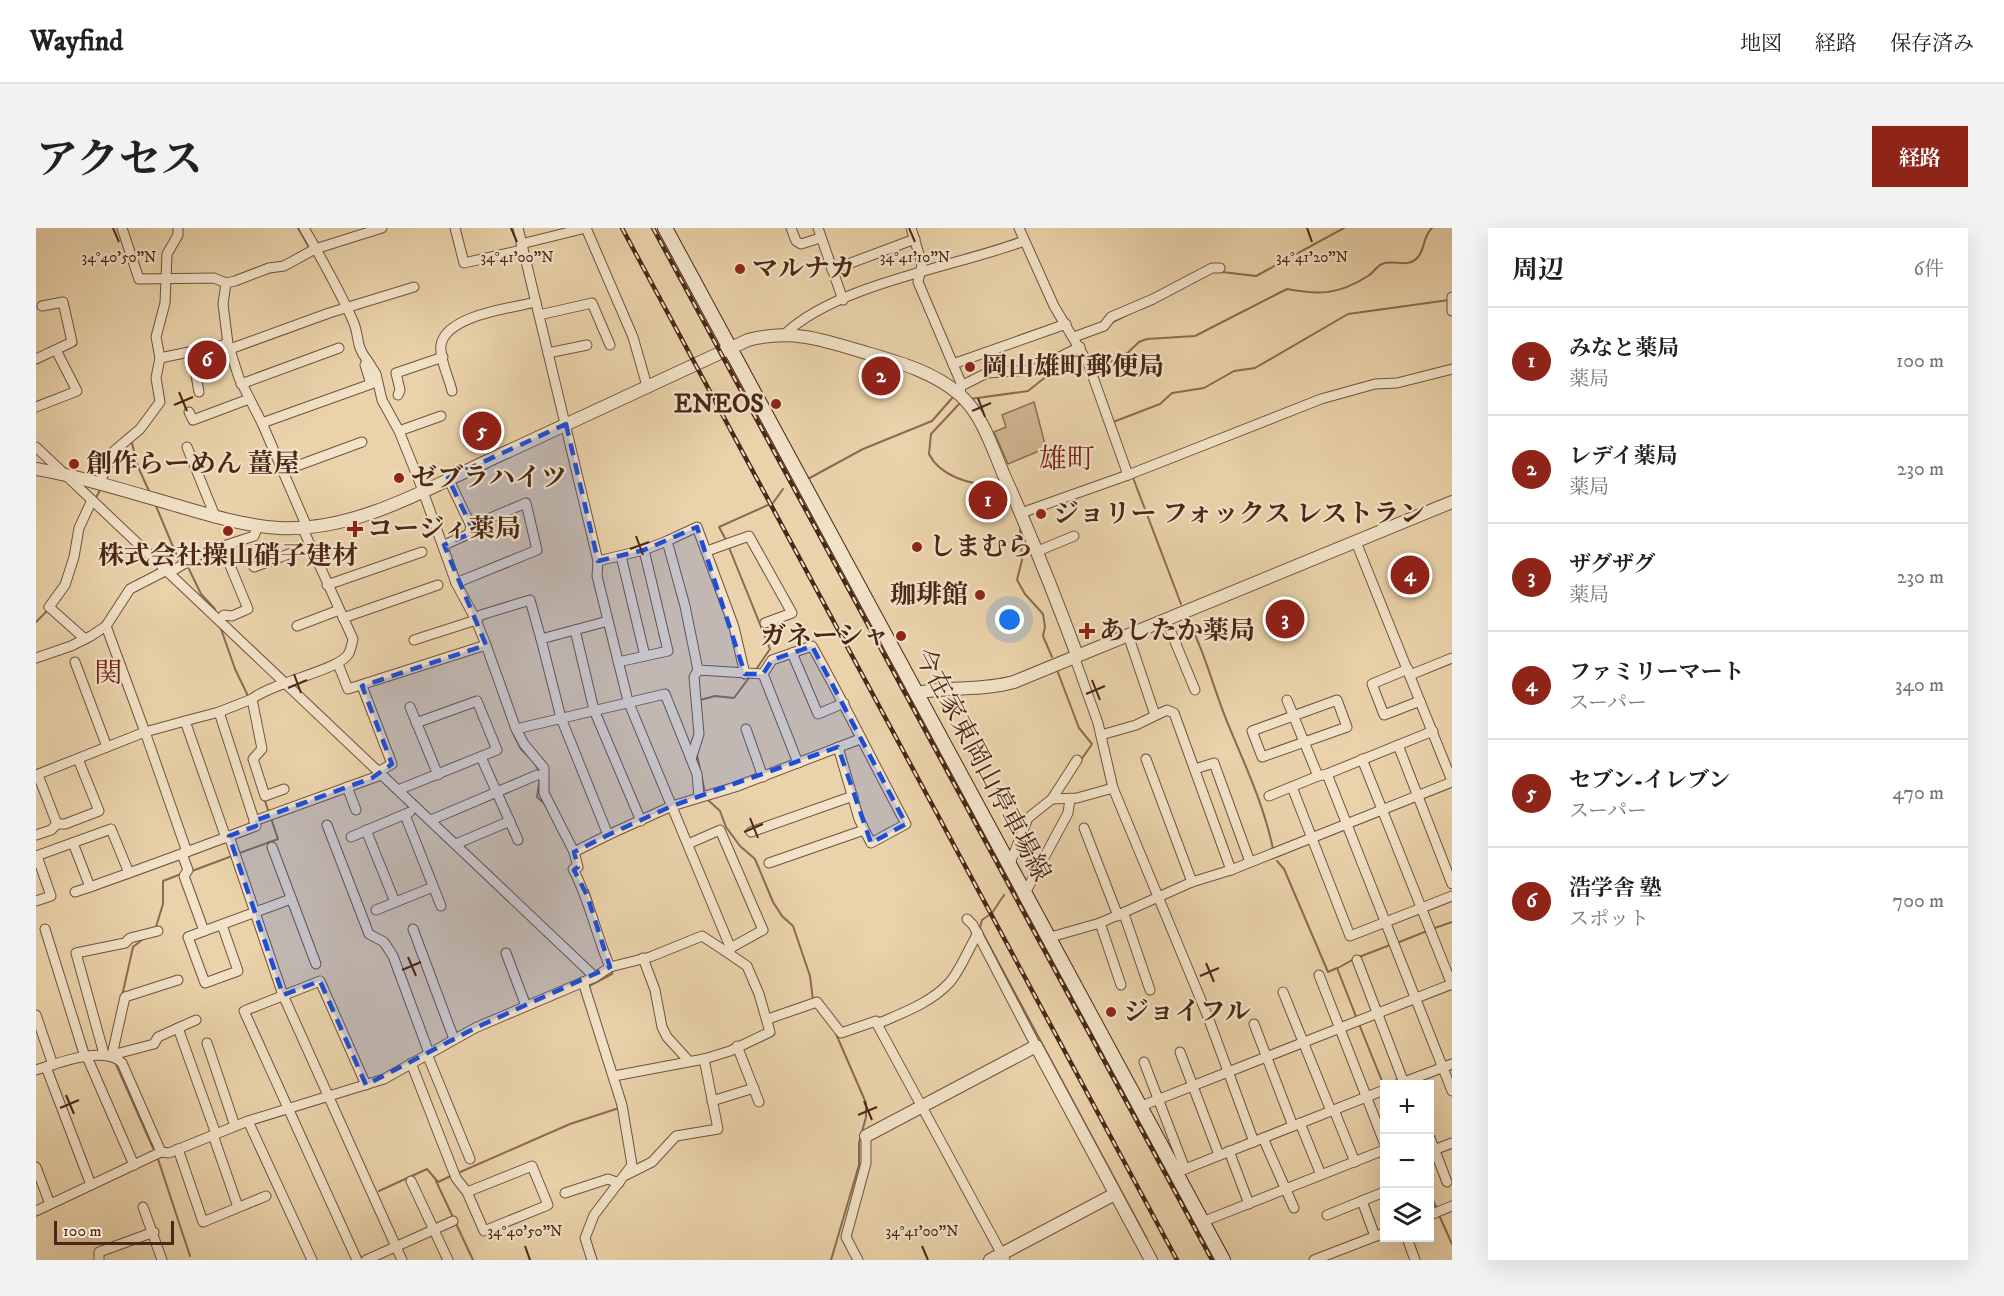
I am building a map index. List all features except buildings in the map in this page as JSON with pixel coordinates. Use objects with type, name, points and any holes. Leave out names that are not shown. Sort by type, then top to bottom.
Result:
[{"type":"main road","name":"今在家東岡山停車場線","points":[[665,228],[1139,1107],[1180,1171],[1202,1222],[1223,1260]]},
{"type":"street","points":[[122,228],[139,279],[214,278],[226,282],[269,268],[284,266],[313,250],[382,228]]},
{"type":"street","points":[[99,484],[114,451],[140,429],[160,402],[156,378],[160,358],[156,336],[165,303],[167,254],[178,235],[178,228]]},
{"type":"street","points":[[304,228],[313,250],[355,324],[357,345],[375,374],[382,400],[399,431],[444,544],[456,583],[516,729],[524,744],[544,768],[544,793],[574,854],[576,868],[573,870],[587,895],[596,934],[612,967]]},
{"type":"street","points":[[455,228],[464,263],[586,228],[633,337],[647,386]]},
{"type":"street","points":[[518,228],[598,561],[597,576],[628,701],[688,844],[728,950]]},
{"type":"street","points":[[791,228],[796,241],[801,243],[820,238]]},
{"type":"street","points":[[818,228],[843,300]]},
{"type":"street","points":[[911,228],[922,264],[918,282],[953,364],[960,391],[983,429],[1038,551],[1076,655],[1101,735],[1113,788],[1228,1072],[1294,1208]]},
{"type":"street","points":[[1019,228],[1054,306],[1088,362],[1130,474]]},
{"type":"street","points":[[832,270],[915,239]]},
{"type":"street","points":[[785,334],[804,319],[843,300],[920,272],[1024,241]]},
{"type":"street","points":[[1074,337],[1104,326],[1111,317],[1153,299],[1212,268],[1220,268]]},
{"type":"street","points":[[57,849],[54,827],[37,775],[145,732],[219,712],[251,700],[284,682],[338,664],[349,654],[352,639],[310,546],[283,471],[262,423],[241,384],[229,347],[223,304],[226,282]]},
{"type":"street","points":[[160,358],[229,347],[414,287]]},
{"type":"street","points":[[1452,299],[1452,311]]},
{"type":"street","points":[[36,359],[72,342],[63,302],[42,306]]},
{"type":"street","points":[[452,391],[441,347],[444,338],[466,320],[536,302]]},
{"type":"street","points":[[539,315],[592,303],[610,345]]},
{"type":"street","points":[[953,364],[1066,324]]},
{"type":"street","points":[[36,469],[66,474],[214,516],[258,526],[304,527],[332,524],[367,515],[756,338],[785,334],[810,336],[933,376],[960,391]]},
{"type":"street","points":[[548,353],[587,345]]},
{"type":"street","points":[[960,391],[987,373],[1033,370],[1080,347]]},
{"type":"street","points":[[241,384],[339,348]]},
{"type":"street","points":[[36,408],[77,391],[56,350]]},
{"type":"street","points":[[192,353],[199,392]]},
{"type":"street","points":[[398,394],[400,390],[396,373],[443,357]]},
{"type":"street","points":[[262,423],[371,384],[366,362]]},
{"type":"street","points":[[1021,513],[1130,474],[1321,399],[1375,384],[1396,383],[1452,369]]},
{"type":"street","points":[[189,412],[193,420],[249,399]]},
{"type":"street","points":[[399,431],[441,416]]},
{"type":"street","points":[[283,471],[362,442]]},
{"type":"street","points":[[36,447],[595,977]]},
{"type":"street","points":[[187,447],[214,516]]},
{"type":"street","points":[[444,544],[469,534],[471,526],[448,478]]},
{"type":"street","points":[[85,639],[50,609],[65,585],[74,557],[79,528],[92,500]]},
{"type":"street","points":[[916,693],[937,689],[971,689],[1004,685],[1452,502]]},
{"type":"street","points":[[456,583],[537,550],[526,503],[471,526]]},
{"type":"street","points":[[36,658],[85,639],[106,626],[130,589],[193,557],[254,536],[258,526]]},
{"type":"street","points":[[598,561],[644,550],[698,527],[753,674],[798,763]]},
{"type":"street","points":[[707,551],[749,536],[792,614],[765,623]]},
{"type":"street","points":[[1038,551],[1074,536]]},
{"type":"street","points":[[667,541],[685,606],[698,670],[694,676],[697,686],[695,699],[699,734],[691,759]]},
{"type":"street","points":[[1047,938],[1100,924],[1192,882],[1231,870],[1452,781],[1356,542]]},
{"type":"street","points":[[219,620],[224,615],[232,616],[248,609],[222,546]]},
{"type":"street","points":[[254,567],[310,546]]},
{"type":"street","points":[[618,662],[668,651],[644,550]]},
{"type":"street","points":[[327,585],[422,552]]},
{"type":"street","points":[[621,556],[645,656]]},
{"type":"street","points":[[297,626],[438,585]]},
{"type":"street","points":[[414,640],[530,600],[561,718],[608,835]]},
{"type":"street","points":[[1166,620],[1195,690]]},
{"type":"street","points":[[541,639],[608,621]]},
{"type":"street","points":[[106,626],[145,732],[185,853],[186,873],[204,931]]},
{"type":"street","points":[[575,630],[594,710],[641,821]]},
{"type":"street","points":[[1128,635],[1155,715]]},
{"type":"street","points":[[338,664],[348,689],[483,646]]},
{"type":"street","points":[[698,670],[753,674],[772,660],[812,646],[906,824],[871,843],[864,830],[838,747]]},
{"type":"street","points":[[792,653],[818,714],[844,703]]},
{"type":"street","points":[[75,662],[107,747]]},
{"type":"street","points":[[1420,701],[1384,715],[1372,684],[1451,662]]},
{"type":"street","points":[[254,821],[380,774],[392,764],[362,686]]},
{"type":"street","points":[[516,729],[665,694],[698,774],[704,796]]},
{"type":"street","points":[[1337,699],[1347,727],[1304,742],[1262,757],[1252,731],[1337,699]]},
{"type":"street","points":[[251,700],[262,748],[253,759],[262,787],[266,796],[284,789]]},
{"type":"street","points":[[1287,700],[1304,742],[1323,775],[1346,824],[1415,999],[1447,1066],[1452,1091]]},
{"type":"street","points":[[398,790],[497,750],[477,701],[416,723]]},
{"type":"street","points":[[410,707],[438,775]]},
{"type":"street","points":[[1101,735],[1136,725],[1167,710],[1174,713],[1231,870]]},
{"type":"street","points":[[75,892],[256,826],[219,712]]},
{"type":"street","points":[[185,722],[235,855],[283,995],[402,1260]]},
{"type":"street","points":[[746,729],[763,777]]},
{"type":"street","points":[[1269,796],[1433,731]]},
{"type":"street","points":[[574,854],[608,835],[672,806],[763,777],[860,738]]},
{"type":"street","points":[[1398,745],[1452,884]]},
{"type":"street","points":[[481,757],[518,840]]},
{"type":"street","points":[[36,835],[99,811],[78,759]]},
{"type":"street","points":[[1008,866],[1029,818],[1054,799],[1077,759]]},
{"type":"street","points":[[1146,759],[1192,882]]},
{"type":"street","points":[[1139,1107],[1452,984],[1362,759]]},
{"type":"street","points":[[1195,769],[1214,763],[1250,862]]},
{"type":"street","points":[[431,820],[537,775]]},
{"type":"street","points":[[347,787],[356,810]]},
{"type":"street","points":[[1292,787],[1350,936],[1452,896]]},
{"type":"street","points":[[1054,799],[1070,799],[1113,788]]},
{"type":"street","points":[[751,832],[853,796]]},
{"type":"street","points":[[1024,895],[1068,813],[1070,799]]},
{"type":"street","points":[[351,837],[418,809]]},
{"type":"street","points":[[405,814],[441,906]]},
{"type":"street","points":[[456,844],[510,821]]},
{"type":"street","points":[[327,825],[369,934],[384,942],[393,956],[428,1054],[470,1159]]},
{"type":"street","points":[[1084,828],[1150,990]]},
{"type":"street","points":[[36,901],[51,896],[36,856],[111,829],[129,873]]},
{"type":"street","points":[[366,830],[395,902]]},
{"type":"street","points":[[688,844],[720,830],[763,930],[728,950]]},
{"type":"street","points":[[768,863],[864,830]]},
{"type":"street","points":[[73,843],[90,887]]},
{"type":"street","points":[[272,847],[316,964]]},
{"type":"street","points":[[376,910],[433,886]]},
{"type":"street","points":[[222,924],[238,971],[205,983],[188,937],[222,924],[291,899]]},
{"type":"street","points":[[967,919],[978,933],[1151,1260]]},
{"type":"street","points":[[1100,924],[1121,985]]},
{"type":"street","points":[[45,929],[86,1057],[134,1165]]},
{"type":"street","points":[[413,929],[454,1039]]},
{"type":"street","points":[[156,932],[76,953],[108,1054],[122,1063],[161,1152]]},
{"type":"street","points":[[877,1024],[924,1002],[944,987],[952,979],[978,933]]},
{"type":"street","points":[[36,1211],[161,1152],[178,1149],[288,1107],[328,1098],[384,1079],[454,1039],[595,977],[612,967],[702,936],[728,950],[747,966],[768,1019],[770,1032],[704,1059],[688,1060],[616,1076]]},
{"type":"street","points":[[506,953],[526,1006]]},
{"type":"street","points":[[643,958],[655,990],[662,1027],[688,1060]]},
{"type":"street","points":[[1357,960],[1404,1080]]},
{"type":"street","points":[[1319,975],[1381,1134]]},
{"type":"street","points":[[108,1054],[126,997],[178,980]]},
{"type":"street","points":[[357,1260],[244,1011],[320,981],[366,1085]]},
{"type":"street","points":[[583,982],[616,1076],[630,1142],[632,1165],[594,1215],[585,1238],[592,1260]]},
{"type":"street","points":[[1283,992],[1355,1162]]},
{"type":"street","points":[[768,1019],[813,1003],[841,1033],[876,1021],[1003,1257]]},
{"type":"street","points":[[36,1015],[50,1066],[91,1185]]},
{"type":"street","points":[[36,1070],[86,1057],[154,1044],[158,1037],[196,1020]]},
{"type":"street","points":[[1254,1024],[1266,1057],[1321,1175]]},
{"type":"street","points":[[178,1028],[238,1207]]},
{"type":"street","points":[[207,1043],[235,1126]]},
{"type":"street","points":[[737,1046],[759,1102]]},
{"type":"street","points":[[858,1260],[846,1237],[866,1163],[866,1136],[1036,1046]]},
{"type":"street","points":[[1180,1052],[1219,1155]]},
{"type":"street","points":[[626,1175],[652,1162],[676,1136],[718,1129],[704,1059]]},
{"type":"street","points":[[1144,1062],[1180,1171],[1380,1092]]},
{"type":"street","points":[[411,1063],[454,1174],[467,1192],[484,1231],[548,1205],[532,1166],[467,1192]]},
{"type":"street","points":[[1412,1080],[1447,1066]]},
{"type":"street","points":[[712,1101],[754,1088]]},
{"type":"street","points":[[248,1121],[312,1260]]},
{"type":"street","points":[[1447,1182],[1434,1150],[1452,1143]]},
{"type":"street","points":[[178,1149],[203,1222],[266,1196]]},
{"type":"street","points":[[1229,1151],[1249,1204]]},
{"type":"street","points":[[1202,1222],[1380,1152]]},
{"type":"street","points":[[36,1167],[50,1204]]},
{"type":"street","points":[[565,1193],[608,1179],[619,1182]]},
{"type":"street","points":[[411,1181],[448,1260]]},
{"type":"street","points":[[990,1260],[1003,1257],[1115,1194]]},
{"type":"street","points":[[1327,1215],[1380,1194]]},
{"type":"street","points":[[1314,1260],[1336,1256],[1380,1234],[1362,1201]]},
{"type":"street","points":[[1435,1213],[1452,1206]]},
{"type":"street","points":[[143,1208],[154,1232],[162,1260]]},
{"type":"street","points":[[366,1260],[453,1221]]},
{"type":"street","points":[[99,1260],[99,1252],[154,1232]]},
{"type":"street","points":[[1408,1242],[1415,1260]]},
{"type":"highlighted area","points":[[566,424],[598,561],[644,550],[697,527],[745,674],[763,674],[772,660],[812,646],[906,824],[871,843],[838,747],[672,806],[608,835],[574,852],[578,867],[574,870],[587,895],[610,967],[475,1028],[366,1085],[320,981],[283,995],[229,836],[256,826],[254,821],[372,778],[392,764],[362,686],[486,645],[444,545],[474,532],[448,478]]},
{"type":"shaded area","points":[[1034,402],[1046,448],[1008,464],[994,432],[1006,427],[1002,415]]},
{"type":"waterway","points":[[298,228],[310,249]]},
{"type":"waterway","points":[[1222,272],[1256,276],[1344,228]]},
{"type":"waterway","points":[[1091,362],[1119,361],[1139,342],[1147,339],[1195,336],[1287,289],[1319,293],[1338,290],[1368,276],[1382,264],[1414,261],[1420,254],[1432,228]]},
{"type":"waterway","points":[[1113,422],[1160,404],[1172,393],[1204,388],[1234,371],[1255,368],[1348,314],[1449,300]]},
{"type":"waterway","points":[[1141,309],[1155,303]]},
{"type":"waterway","points":[[1111,323],[1133,312]]},
{"type":"waterway","points":[[970,399],[1028,391],[1062,364],[1085,362]]},
{"type":"waterway","points":[[162,390],[164,402]]},
{"type":"waterway","points":[[806,480],[863,449],[932,421],[953,397]]},
{"type":"waterway","points":[[960,403],[931,434],[929,454],[934,462],[948,473],[966,481],[994,485],[1008,499]]},
{"type":"waterway","points":[[131,439],[138,467],[150,493]]},
{"type":"waterway","points":[[1132,475],[1181,604]]},
{"type":"waterway","points":[[773,503],[783,489]]},
{"type":"waterway","points":[[96,498],[100,490]]},
{"type":"waterway","points":[[726,540],[719,527],[768,505]]},
{"type":"waterway","points":[[156,506],[179,561]]},
{"type":"waterway","points":[[1020,526],[1022,560],[1017,580],[1025,594],[1043,614],[1045,627],[1043,636],[1052,657]]},
{"type":"waterway","points":[[728,545],[770,649],[755,671]]},
{"type":"waterway","points":[[187,565],[201,594],[215,609]]},
{"type":"waterway","points":[[36,622],[48,610]]},
{"type":"waterway","points":[[1186,617],[1254,785],[1273,849]]},
{"type":"waterway","points":[[221,629],[235,669],[249,698]]},
{"type":"waterway","points":[[1057,670],[1079,728],[1092,744],[1081,760]]},
{"type":"waterway","points":[[700,700],[715,696],[734,698],[751,675]]},
{"type":"waterway","points":[[513,733],[521,749],[530,758]]},
{"type":"waterway","points":[[697,755],[705,793]]},
{"type":"waterway","points":[[534,762],[540,773]]},
{"type":"waterway","points":[[540,778],[537,797],[546,805]]},
{"type":"waterway","points":[[264,798],[269,813]]},
{"type":"waterway","points":[[707,799],[720,811],[726,827],[740,846],[755,859],[773,902],[782,916],[793,926],[810,976],[813,1000]]},
{"type":"waterway","points":[[237,854],[278,839],[271,818]]},
{"type":"waterway","points":[[192,871],[232,856]]},
{"type":"waterway","points":[[1277,861],[1284,869],[1328,972],[1337,968],[1357,1019]]},
{"type":"waterway","points":[[155,930],[163,904],[163,881],[181,874]]},
{"type":"waterway","points":[[588,890],[593,905]]},
{"type":"waterway","points":[[1004,895],[992,913],[982,920],[980,928],[1147,1239]]},
{"type":"waterway","points":[[1432,929],[1452,922]]},
{"type":"waterway","points":[[1397,943],[1427,931]]},
{"type":"waterway","points":[[122,996],[133,947],[143,939]]},
{"type":"waterway","points":[[1359,957],[1390,945]]},
{"type":"waterway","points":[[1338,968],[1354,959]]},
{"type":"waterway","points":[[590,988],[589,986],[612,974],[613,970]]},
{"type":"waterway","points":[[1359,1024],[1382,1080]]},
{"type":"waterway","points":[[831,1260],[859,1165],[859,1143],[866,1117],[866,1103],[836,1034]]},
{"type":"waterway","points":[[115,1062],[153,1148]]},
{"type":"waterway","points":[[458,1173],[570,1124],[619,1108]]},
{"type":"waterway","points":[[158,1159],[190,1256]]},
{"type":"waterway","points":[[379,1191],[427,1169],[438,1182],[453,1175]]},
{"type":"waterway","points":[[436,1181],[473,1260]]},
{"type":"waterway","points":[[1434,1203],[1437,1210]]},
{"type":"waterway","points":[[1439,1215],[1452,1244]]},
{"type":"railway","points":[[622,228],[1177,1260]]},
{"type":"railway","points":[[653,228],[1212,1260]]},
{"type":"place","name":"マルナカ","points":[[740,269]]},
{"type":"place","name":"浩学舎 塾","points":[[207,360]]},
{"type":"place","name":"岡山雄町郵便局","points":[[970,367]]},
{"type":"place","name":"レデイ薬局","points":[[881,376]]},
{"type":"place","name":"ENEOS","points":[[776,404]]},
{"type":"place","name":"セブン-イレブン","points":[[482,431]]},
{"type":"place","name":"創作らーめん 薑屋","points":[[74,464]]},
{"type":"place","name":"ゼブラハイツ","points":[[399,478]]},
{"type":"place","name":"みなと薬局","points":[[988,500]]},
{"type":"place","name":"ジョリー フォックス レストラン","points":[[1041,514]]},
{"type":"place","name":"コージィ薬局","points":[[355,529]]},
{"type":"place","name":"株式会社操山硝子建材","points":[[228,531]]},
{"type":"place","name":"しまむら","points":[[917,547]]},
{"type":"place","name":"ファミリーマート","points":[[1410,575]]},
{"type":"place","name":"珈琲館","points":[[980,595]]},
{"type":"place","name":"ザグザグ","points":[[1285,619]]},
{"type":"place","name":"あしたか薬局","points":[[1087,631]]},
{"type":"place","name":"ガネーシャ","points":[[901,636]]},
{"type":"place","name":"ジョイフル","points":[[1111,1012]]},
{"type":"district","name":"雄町","points":[[1067,459]]},
{"type":"district","name":"関","points":[[108,673]]}]
